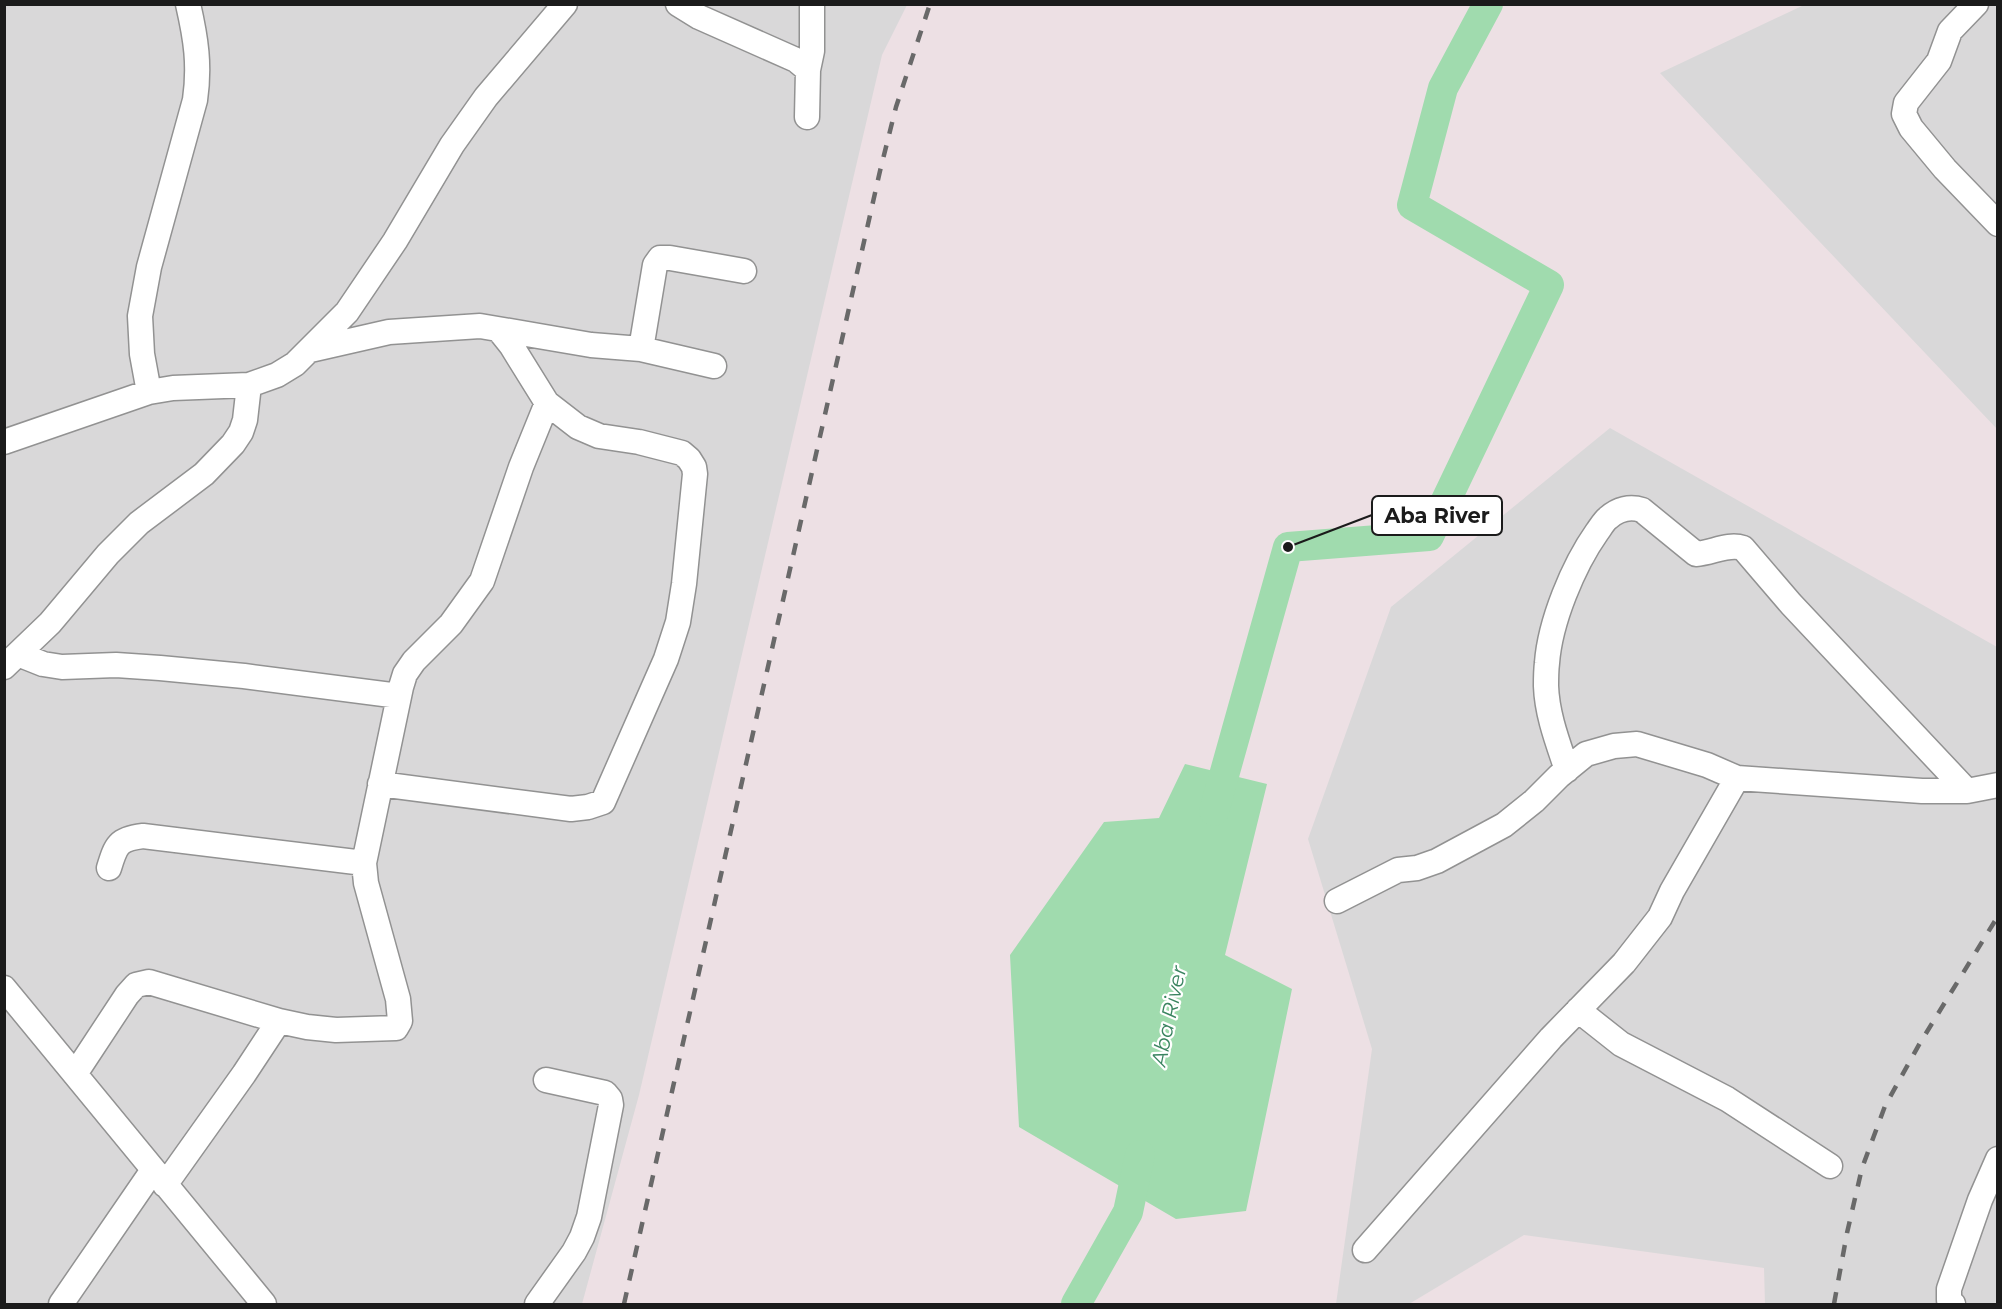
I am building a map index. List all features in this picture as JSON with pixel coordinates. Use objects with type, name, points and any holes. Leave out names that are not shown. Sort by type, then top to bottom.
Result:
[{"type":"street","points":[[149,392],[142,354],[140,316],[149,267],[195,100],[198,75],[196,41],[188,4]]},
{"type":"street","points":[[4,442],[149,392],[173,388],[249,385],[277,375],[295,364],[347,312],[395,241],[459,135],[486,97],[565,4]]},
{"type":"street","points":[[678,4],[699,17],[796,60],[807,70]]},
{"type":"street","points":[[807,117],[807,70],[812,51],[812,4]]},
{"type":"street","points":[[1976,4],[1950,31],[1939,61],[1906,103],[1904,114],[1911,128],[1945,169],[1998,224]]},
{"type":"street","points":[[641,349],[655,265],[660,258],[744,271]]},
{"type":"street","points":[[336,324],[371,337]]},
{"type":"street","points":[[310,350],[389,332],[480,326],[591,345],[641,349],[714,366]]},
{"type":"street","points":[[380,784],[571,809],[603,802],[666,659],[678,622],[695,474],[690,459],[682,453],[639,442],[588,433],[578,427],[547,403],[499,330]]},
{"type":"street","points":[[11,660],[50,623],[108,554],[139,523],[204,474],[233,444],[245,420],[249,385]]},
{"type":"street","points":[[75,1074],[127,995],[136,985],[149,982],[279,1021],[307,1027],[336,1030],[396,1028],[400,1021],[398,999],[366,883],[364,863],[399,696],[405,674],[414,661],[451,624],[482,581],[521,467],[547,403]]},
{"type":"street","points":[[1567,770],[1552,724],[1546,689],[1547,662],[1553,633],[1571,576],[1587,547],[1607,518],[1632,507],[1642,510],[1696,554],[1734,545],[1743,548],[1791,604],[1967,791]]},
{"type":"street","points":[[11,660],[62,667],[116,664],[170,669],[399,696]]},
{"type":"street","points":[[1337,901],[1398,870],[1417,868],[1437,861],[1504,825],[1586,754],[1614,746],[1636,744],[1707,765],[1737,778],[1922,791],[1967,791],[1998,785]]},
{"type":"street","points":[[1365,1250],[1551,1038],[1624,963],[1660,917],[1672,891],[1737,778]]},
{"type":"street","points":[[109,868],[114,850],[120,842],[143,836],[364,863]]},
{"type":"street","points":[[7,999],[75,1074],[264,1305]]},
{"type":"street","points":[[1578,1010],[1621,1044],[1727,1098],[1830,1166]]},
{"type":"street","points":[[61,1305],[159,1177],[244,1074],[279,1021]]},
{"type":"street","points":[[537,1305],[574,1252],[590,1217],[611,1105],[610,1098],[605,1093],[546,1080]]},
{"type":"street","points":[[1953,1305],[1949,1300],[1949,1289],[1980,1200],[1998,1159]]},
{"type":"shaded area","points":[[5,5],[907,5],[882,55],[639,1095],[582,1304],[5,1304]]},
{"type":"shaded area","points":[[1804,5],[1997,5],[1997,429],[1660,73]]},
{"type":"shaded area","points":[[1610,428],[1997,647],[1997,1304],[1765,1304],[1764,1268],[1524,1235],[1409,1304],[1336,1304],[1372,1049],[1308,839],[1391,607]]},
{"type":"water","points":[[1185,764],[1267,784],[1225,955],[1292,989],[1246,1211],[1176,1219],[1019,1127],[1010,955],[1104,822],[1159,818]]},
{"type":"waterway","name":"Aba River","points":[[1214,811],[1288,547],[1429,536],[1549,285],[1412,205],[1443,88],[1488,4]]},
{"type":"waterway","name":"Aba River","points":[[1076,1304],[1128,1212],[1140,1155]]},
{"type":"railway","points":[[624,1304],[880,171],[896,107],[930,4]]},
{"type":"railway","points":[[1834,1304],[1862,1168],[1885,1106],[1920,1043],[1998,916]]},
{"type":"place","name":"Aba River","points":[[1288,547]]}]
